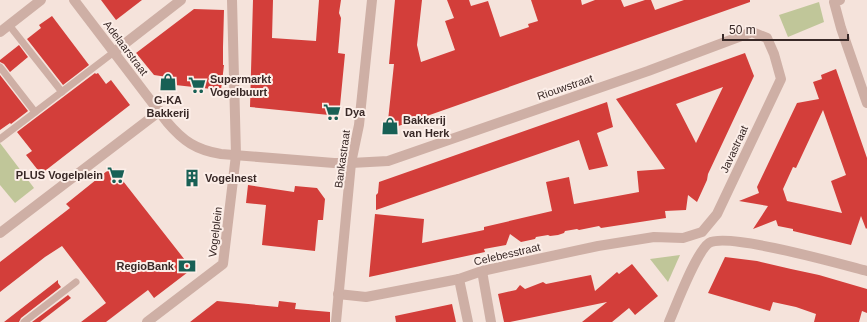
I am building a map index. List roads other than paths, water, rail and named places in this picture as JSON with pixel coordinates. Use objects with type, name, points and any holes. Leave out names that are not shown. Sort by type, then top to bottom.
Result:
[{"type":"street","points":[[0,32],[41,0]]},
{"type":"street","name":"Adelaarstraat","points":[[74,0],[160,111]]},
{"type":"street","points":[[114,52],[181,0]]},
{"type":"street","name":"Vogelplein","points":[[147,322],[223,264],[236,155],[232,0]]},
{"type":"street","name":"Bankastraat","points":[[336,322],[351,163],[359,125],[372,0]]},
{"type":"street","points":[[840,0],[834,2],[840,28],[867,103]]},
{"type":"street","name":"Riouwstraat","points":[[351,163],[388,161],[625,79],[752,32],[767,38],[774,54]]},
{"type":"street","name":"Javastraat","points":[[683,238],[702,232],[717,214],[781,79],[774,54]]},
{"type":"street","points":[[0,233],[160,111],[178,134],[196,147],[221,154],[351,163]]},
{"type":"street","name":"Celebesstraat","points":[[338,294],[366,298],[459,279],[482,271],[598,246],[654,237],[683,238]]},
{"type":"street","points":[[669,322],[698,255],[709,243],[722,240],[752,243],[867,271]]},
{"type":"street","points":[[482,271],[491,322]]},
{"type":"street","points":[[459,279],[468,322]]},
{"type":"lane","points":[[9,24],[62,92]]},
{"type":"lane","points":[[0,139],[114,52]]},
{"type":"lane","points":[[0,67],[35,112]]},
{"type":"lane","points":[[24,322],[76,282]]},
{"type":"place","name":"G-KA Bakkerij","points":[[168,82]]},
{"type":"place","name":"Supermarkt Vogelbuurt","points":[[197,85]]},
{"type":"place","name":"Dya","points":[[332,112]]},
{"type":"place","name":"Bakkerij van Herk","points":[[390,126]]},
{"type":"place","name":"PLUS Vogelplein","points":[[116,175]]},
{"type":"place","name":"Vogelnest","points":[[192,178]]},
{"type":"place","name":"RegioBank","points":[[187,266]]}]
